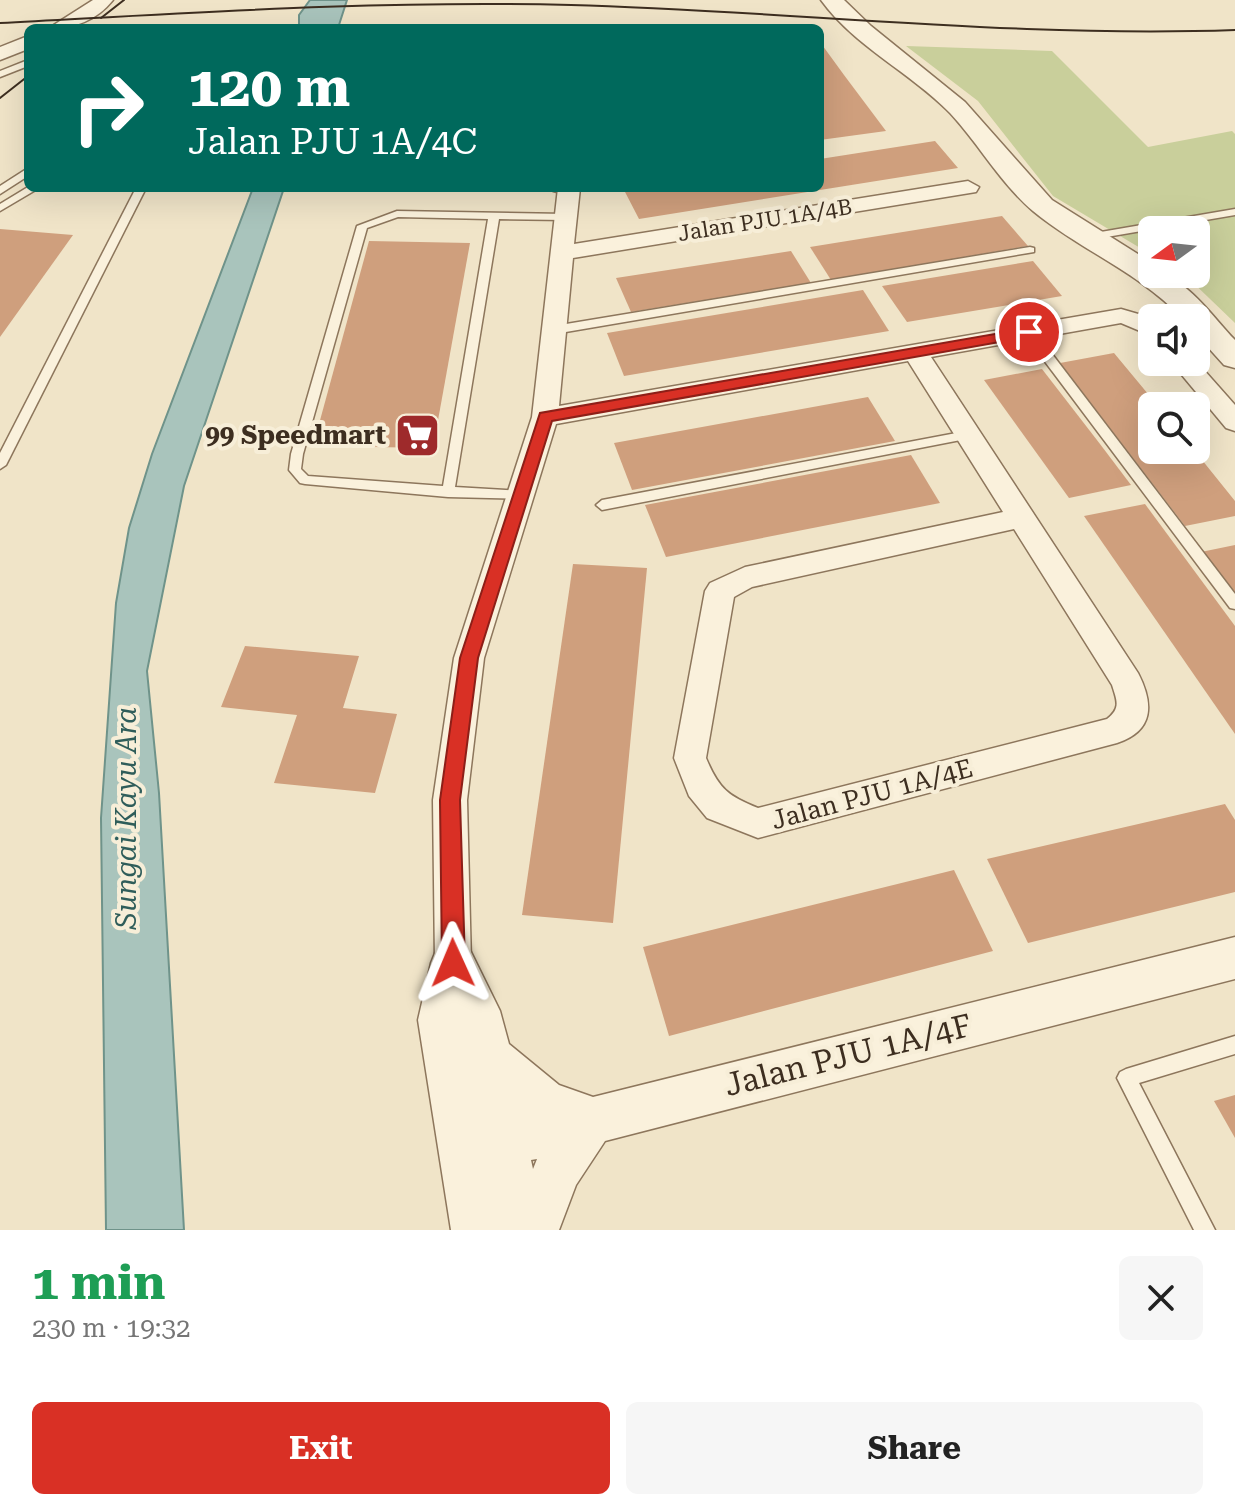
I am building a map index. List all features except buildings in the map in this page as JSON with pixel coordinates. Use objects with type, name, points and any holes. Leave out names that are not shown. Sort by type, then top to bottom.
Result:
[{"type":"street","points":[[66,24],[85,15],[104,0]]},
{"type":"street","points":[[837,3],[975,124],[1023,186],[1043,206],[1139,267],[1177,296],[1235,358]]},
{"type":"street","points":[[0,54],[24,50]]},
{"type":"street","name":"Jalan PJU 1A/4B","points":[[562,253],[968,187]]},
{"type":"street","points":[[519,1230],[483,1149],[441,1020],[453,963],[450,800],[469,658],[545,417],[569,192]]},
{"type":"street","points":[[545,417],[1121,316],[1138,320]]},
{"type":"street","name":"Jalan PJU 1A/4E","points":[[915,352],[1127,682],[1134,703],[1131,718],[1117,730],[758,823],[719,808],[701,786],[690,758],[720,591],[745,578],[1020,518]]},
{"type":"street","points":[[1195,376],[1235,422]]},
{"type":"street","name":"Jalan PJU 1A/4F","points":[[483,1149],[1235,958]]},
{"type":"street","points":[[453,963],[477,1011],[489,1058],[476,1230]]},
{"type":"street","points":[[489,1058],[545,1104],[591,1120],[557,1170],[534,1230]]},
{"type":"lane","points":[[0,74],[24,52]]},
{"type":"lane","points":[[0,191],[24,174]]},
{"type":"lane","points":[[0,208],[27,192]]},
{"type":"lane","points":[[0,465],[139,192]]},
{"type":"lane","points":[[1089,237],[1235,212]]},
{"type":"lane","points":[[522,496],[305,480],[295,470],[297,454],[362,226],[397,214],[566,217]]},
{"type":"lane","points":[[448,492],[494,216]]},
{"type":"lane","points":[[554,330],[1030,250]]},
{"type":"lane","points":[[1029,332],[1235,604]]},
{"type":"lane","points":[[602,505],[967,435]]},
{"type":"lane","points":[[1205,1230],[1126,1078],[1235,1045]]},
{"type":"green space","points":[[906,46],[1052,51],[1148,147],[1232,131],[1235,134],[1235,323],[1199,288],[1210,288],[1210,216],[1138,216],[1138,247],[1053,196],[978,101]]},
{"type":"water","points":[[310,0],[347,0],[339,24],[299,24],[299,15]]},
{"type":"water","name":"Sungai Kayu Ara","points":[[251,192],[283,192],[184,486],[147,671],[159,793],[184,1230],[106,1230],[101,818],[116,603],[129,528],[152,454]]},
{"type":"tram line","points":[[101,18],[124,0]]},
{"type":"tram line","points":[[101,18],[286,8],[499,4],[654,8],[1069,30],[1235,30]]},
{"type":"tram line","points":[[0,23],[101,18]]},
{"type":"tram line","points":[[0,98],[24,79]]},
{"type":"place","name":"99 Speedmart","points":[[417,435]]},
{"type":"route","points":[[453,963],[450,800],[469,658],[545,417],[1029,332]]}]
